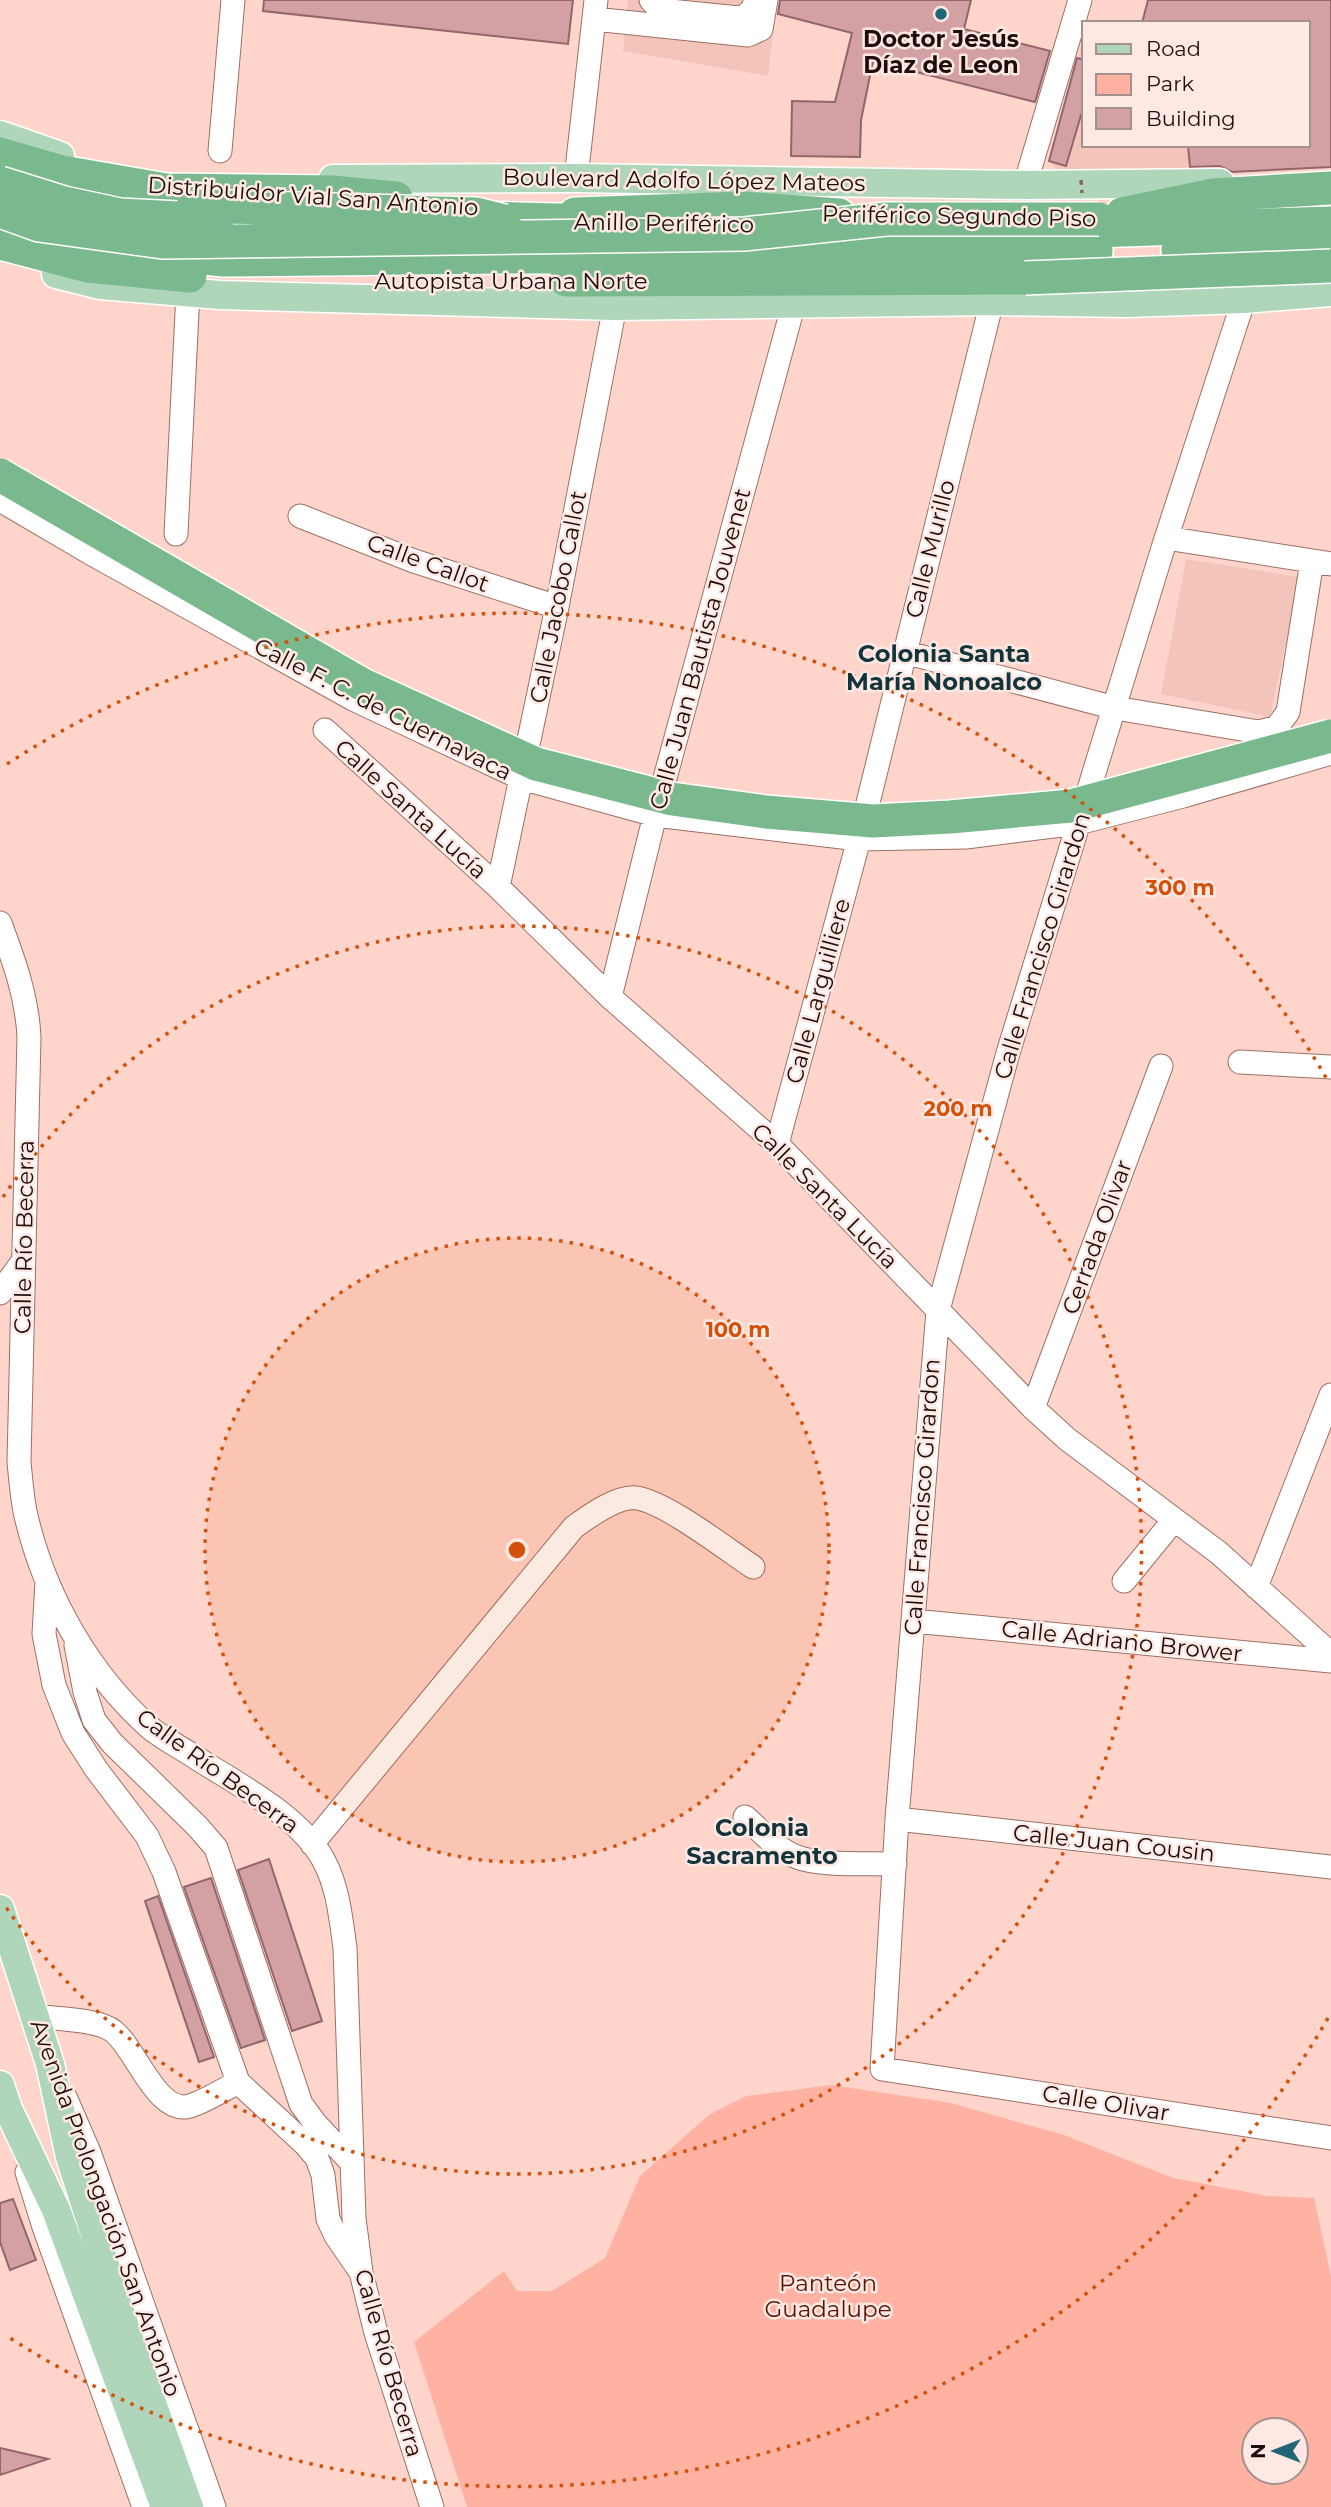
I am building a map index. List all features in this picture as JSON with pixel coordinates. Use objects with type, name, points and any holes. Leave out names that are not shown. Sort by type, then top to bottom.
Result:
[{"type":"highway","name":"Distribuidor Vial San Antonio","points":[[0,162],[166,190],[332,192],[587,215]]},
{"type":"highway","points":[[0,162],[64,203],[110,217],[163,242],[744,234],[886,219]]},
{"type":"highway","name":"Anillo Periférico","points":[[0,162],[54,191],[107,202],[216,211],[1048,233],[1331,223]]},
{"type":"highway","points":[[1099,219],[1214,195],[1331,188]]},
{"type":"highway","points":[[0,200],[48,215],[110,217]]},
{"type":"highway","name":"Periférico Segundo Piso","points":[[587,215],[743,208],[886,219],[1099,219],[1331,211]]},
{"type":"highway","points":[[0,211],[39,225],[110,217],[264,209],[476,214],[500,222],[587,215]]},
{"type":"highway","name":"Anillo Periférico","points":[[0,225],[35,239],[223,260],[1331,248]]},
{"type":"highway","name":"Autopista Urbana Norte","points":[[0,243],[88,266],[201,278],[304,282],[1025,278],[1331,266]]},
{"type":"highway","points":[[1247,250],[1331,271]]},
{"type":"highway","points":[[0,475],[363,685],[536,764],[672,799],[766,812],[873,821],[1071,806],[1331,736]]},
{"type":"main road","name":"Boulevard Adolfo López Mateos","points":[[0,162],[83,164],[215,180],[576,178],[1184,185],[1331,176]]},
{"type":"main road","points":[[0,258],[100,285],[188,292],[615,306],[992,301],[1127,303],[1244,299],[1331,292]]},
{"type":"main road","name":"Avenida Prolongación San Antonio","points":[[0,1909],[9,1966],[35,2016],[50,2064]]},
{"type":"main road","points":[[50,2064],[70,2157],[126,2330],[189,2507]]},
{"type":"main road","points":[[4,2097],[56,2210],[165,2507]]},
{"type":"street","points":[[220,151],[233,0]]},
{"type":"street","points":[[651,0],[660,10],[739,18],[746,16],[754,8],[755,0]]},
{"type":"street","points":[[576,178],[595,9],[748,35],[761,29],[766,0]]},
{"type":"street","points":[[1025,185],[1080,0]]},
{"type":"street","points":[[176,534],[188,292]]},
{"type":"street","name":"Calle Francisco Girardon","points":[[882,2069],[897,1819],[938,1310],[1008,1053],[1166,538],[1244,299]]},
{"type":"street","name":"Calle Murillo","points":[[859,839],[992,301]]},
{"type":"street","name":"Calle Juan Bautista Jouvenet","points":[[610,997],[654,814],[794,303]]},
{"type":"street","name":"Calle Jacobo Callot","points":[[498,887],[557,607],[615,306]]},
{"type":"street","name":"Calle F. C. de Cuernavaca","points":[[0,500],[353,699],[521,778],[654,814],[859,839],[966,837],[1078,823],[1331,753]]},
{"type":"street","name":"Calle Callot","points":[[300,516],[414,561],[557,607]]},
{"type":"street","points":[[904,652],[1115,708],[1259,732],[1277,727],[1288,712],[1322,563],[1166,538]]},
{"type":"street","name":"Calle Santa Lucía","points":[[325,730],[498,887],[610,997],[777,1144],[1033,1408],[1067,1439],[1219,1553],[1331,1654]]},
{"type":"street","name":"Calle Larguilliere","points":[[777,1144],[859,839]]},
{"type":"street","name":"Calle Río Becerra","points":[[0,923],[22,983],[29,1037],[19,1462],[27,1519],[47,1578],[75,1639],[107,1684],[150,1728],[252,1793],[302,1830],[324,1861],[339,1904],[345,1948],[354,2218],[361,2272],[376,2333],[432,2507]]},
{"type":"street","points":[[1240,1062],[1331,1067]]},
{"type":"street","name":"Cerrada Olivar","points":[[1033,1408],[1161,1066]]},
{"type":"street","points":[[0,1293],[23,1261]]},
{"type":"street","points":[[1256,1587],[1331,1395]]},
{"type":"street","points":[[0,1428],[19,1462]]},
{"type":"street","points":[[312,1844],[574,1527],[600,1507],[635,1497],[669,1511],[753,1567]]},
{"type":"street","points":[[1124,1581],[1174,1520]]},
{"type":"street","points":[[47,1578],[44,1634],[54,1685],[79,1742],[153,1848],[164,1872],[238,2082],[317,2158],[323,2175],[328,2219],[336,2236],[361,2272]]},
{"type":"street","name":"Calle Adriano Brower","points":[[913,1621],[1331,1661]]},
{"type":"street","points":[[75,1639],[85,1692],[94,1720],[112,1743],[198,1826],[216,1848],[301,2104],[352,2163]]},
{"type":"street","points":[[745,1817],[782,1849],[796,1857],[814,1861],[895,1864]]},
{"type":"street","name":"Calle Juan Cousin","points":[[897,1819],[1331,1867]]},
{"type":"street","points":[[35,2016],[102,2025],[113,2030],[159,2094],[173,2104],[188,2107],[238,2082]]},
{"type":"street","name":"Avenida Prolongación San Antonio","points":[[50,2064],[89,2152],[214,2507]]},
{"type":"street","name":"Calle Olivar","points":[[882,2069],[1331,2138]]},
{"type":"street","points":[[4,2097],[44,2227],[144,2507]]},
{"type":"shaded area","points":[[628,0],[777,0],[768,76],[623,51]]},
{"type":"shaded area","points":[[1082,44],[1082,147],[1188,147],[1191,174],[1061,174],[1049,161]]},
{"type":"shaded area","points":[[1186,559],[1300,577],[1270,717],[1161,694]]},
{"type":"green space","name":"Panteón Guadalupe","points":[[831,2085],[951,2103],[1064,2135],[1173,2178],[1268,2196],[1314,2198],[1331,2276],[1331,2507],[467,2507],[414,2342],[504,2271],[517,2291],[552,2291],[605,2258],[640,2176],[710,2114],[746,2096]]},
{"type":"building","points":[[264,0],[573,0],[568,44],[263,11]]},
{"type":"building","points":[[780,0],[971,0],[964,29],[1050,51],[1035,102],[873,61],[861,120],[860,157],[791,156],[792,101],[835,102],[852,33],[778,14]]},
{"type":"building","points":[[1148,0],[1331,0],[1331,167],[1232,172],[1220,166],[1190,167],[1188,147],[1310,147],[1310,21],[1143,21]]},
{"type":"building","points":[[1077,58],[1082,59],[1082,115],[1066,166],[1049,161]]},
{"type":"building","points":[[269,1859],[322,2021],[292,2031],[238,1870]]},
{"type":"building","points":[[211,1878],[265,2040],[241,2048],[184,1887]]},
{"type":"building","points":[[158,1896],[214,2057],[199,2062],[145,1901]]},
{"type":"building","points":[[13,2199],[36,2260],[10,2270],[0,2242],[0,2203]]},
{"type":"building","points":[[0,2448],[48,2459],[0,2475]]},
{"type":"place","name":"Doctor Jesús Díaz de Leon","points":[[941,14]]},
{"type":"district","name":"Colonia Santa María Nonoalco","points":[[944,667]]},
{"type":"district","name":"Colonia Sacramento","points":[[762,1841]]}]
